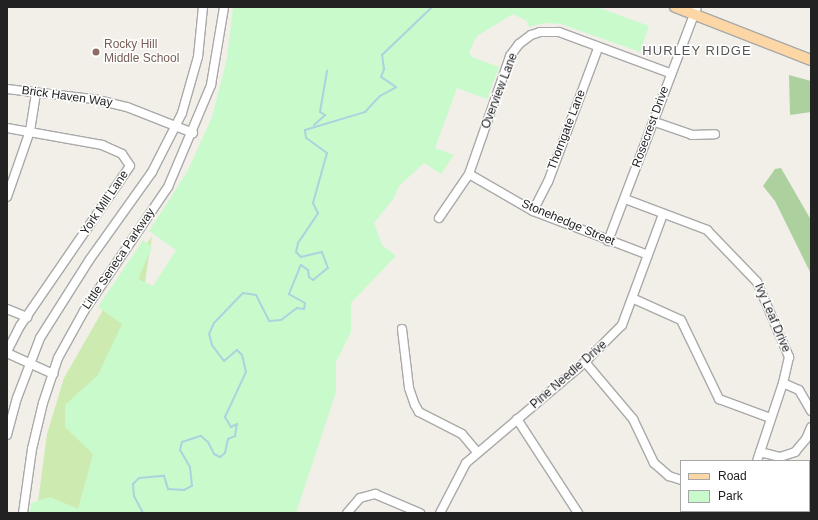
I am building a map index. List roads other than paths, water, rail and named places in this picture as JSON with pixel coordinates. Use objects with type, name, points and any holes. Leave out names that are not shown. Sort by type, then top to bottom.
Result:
[{"type":"main road","points":[[675,7],[695,10],[811,60]]},
{"type":"street","name":"Little Seneca Parkway","points":[[7,435],[40,338],[90,259],[152,172],[176,124],[198,57],[203,7]]},
{"type":"street","name":"Little Seneca Parkway","points":[[23,513],[32,449],[53,374],[84,311],[168,187],[193,133],[211,85],[224,7]]},
{"type":"street","name":"Rosecrest Drive","points":[[608,241],[655,122],[670,73],[695,10]]},
{"type":"street","name":"Overview Lane","points":[[439,218],[469,174],[510,56],[519,44],[540,32],[550,31],[670,73]]},
{"type":"street","name":"Thorngate Lane","points":[[533,210],[548,182],[598,48]]},
{"type":"street","name":"Brick Haven Way","points":[[7,89],[94,99],[176,124],[193,133]]},
{"type":"street","points":[[7,197],[30,131],[36,93]]},
{"type":"street","points":[[655,122],[692,135],[715,134]]},
{"type":"street","name":"York Mill Lane","points":[[7,128],[102,145],[122,154],[130,166],[27,317],[7,352]]},
{"type":"street","name":"Stonehedge Street","points":[[469,174],[533,210],[608,241],[648,255]]},
{"type":"street","name":"Ivy Leaf Drive","points":[[625,199],[707,230],[757,282],[789,357],[783,383],[770,418],[757,460]]},
{"type":"street","name":"Pine Needle Drive","points":[[440,513],[455,482],[477,452],[585,362],[622,325],[634,299],[663,214]]},
{"type":"street","points":[[634,299],[681,320],[719,398],[770,418]]},
{"type":"street","points":[[7,309],[27,317]]},
{"type":"street","points":[[402,329],[409,388],[419,412],[462,434],[477,452]]},
{"type":"street","points":[[7,352],[53,374]]},
{"type":"street","points":[[585,362],[633,419],[654,463],[669,476],[680,480]]},
{"type":"street","points":[[783,383],[799,390],[811,411]]},
{"type":"street","points":[[517,419],[578,513]]},
{"type":"street","points":[[760,452],[780,457],[794,452],[806,439],[811,427]]},
{"type":"street","points":[[347,513],[360,498],[375,494],[420,513]]},
{"type":"waterway","points":[[143,513],[134,496],[133,484],[139,478],[164,476],[168,489],[184,490],[192,486],[190,467],[180,450],[182,442],[201,436],[208,442],[214,454],[220,457],[225,453],[228,439],[235,436],[237,424],[231,427],[225,417],[246,372],[242,355],[237,350],[224,361],[212,345],[209,334],[214,323],[243,293],[256,295],[269,321],[281,320],[297,308],[304,309],[305,303],[289,294],[301,265],[308,270],[309,277],[313,280],[328,268],[322,252],[301,257],[296,252],[298,243],[318,213],[313,203],[327,153],[306,138],[305,130],[365,112],[380,96],[396,87],[381,77],[384,69],[382,55],[432,7]]},
{"type":"waterway","points":[[314,125],[325,115],[320,112],[327,71]]},
{"type":"place","name":"Rocky Hill Middle School","points":[[96,52]]},
{"type":"district","name":"HURLEY RIDGE","points":[[697,51]]}]
